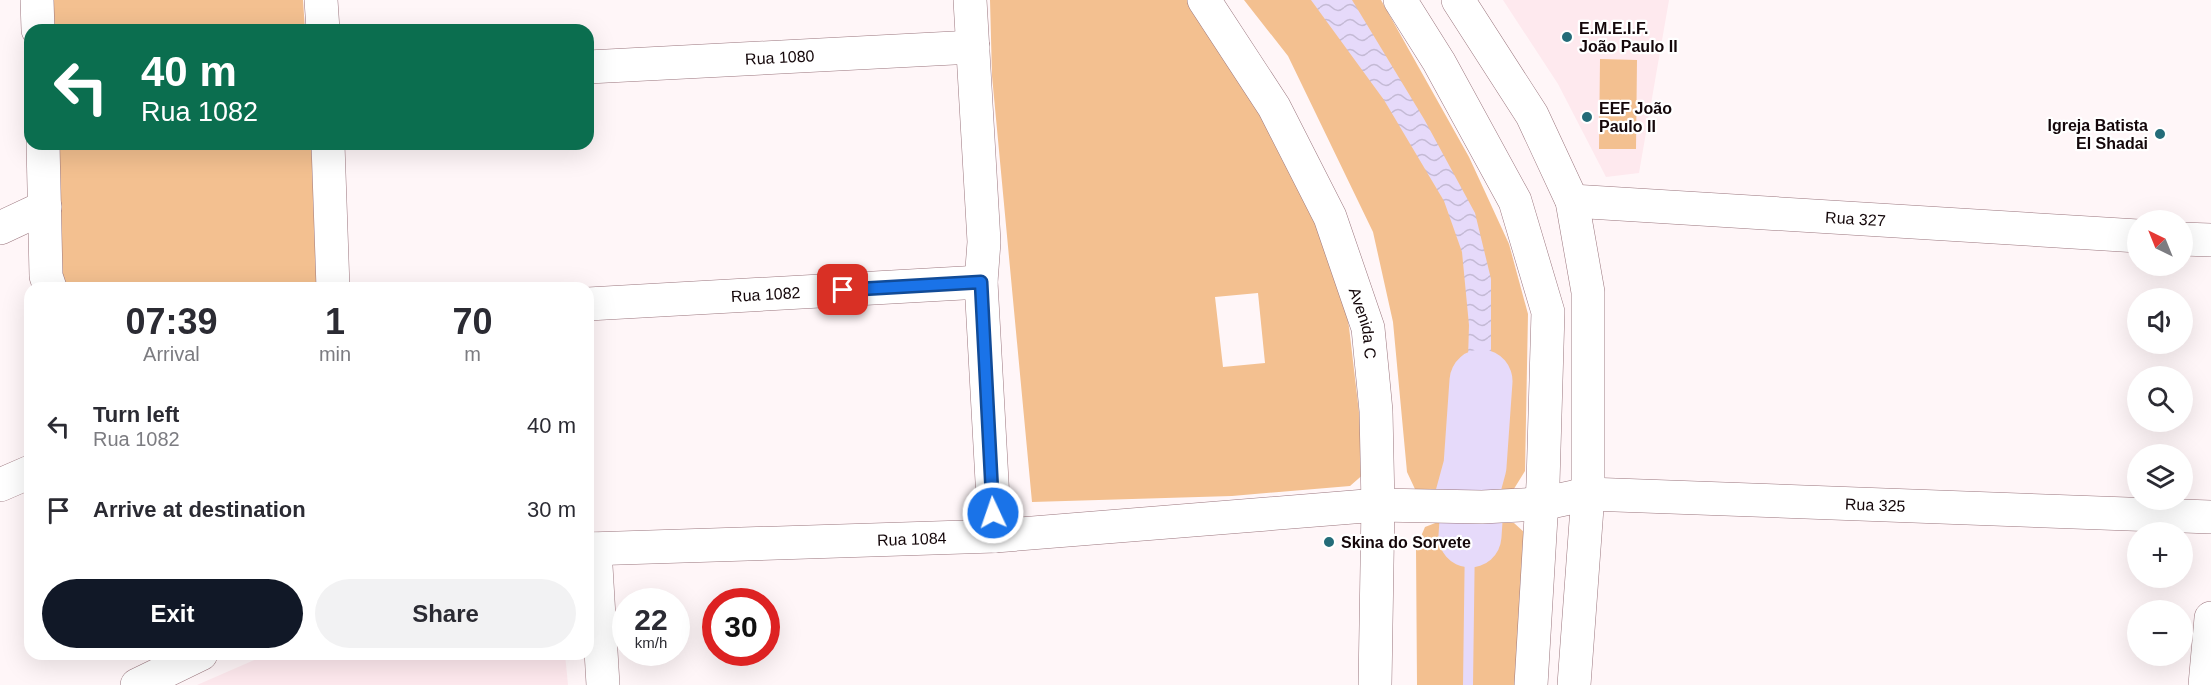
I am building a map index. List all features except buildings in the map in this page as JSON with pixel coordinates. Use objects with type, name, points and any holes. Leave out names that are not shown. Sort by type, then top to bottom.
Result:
[{"type":"street","points":[[37,0],[38,24]]},
{"type":"street","points":[[321,0],[322,24]]},
{"type":"street","points":[[970,0],[984,242],[981,282],[994,536]]},
{"type":"street","name":"Avenida C","points":[[1204,0],[1274,107],[1334,228],[1368,327],[1376,411],[1378,505],[1375,685]]},
{"type":"street","points":[[1400,0],[1439,62],[1515,201],[1548,312],[1531,685]]},
{"type":"street","points":[[1458,0],[1532,115],[1572,201],[1588,292],[1588,494],[1574,685]]},
{"type":"street","name":"Rua 1080","points":[[594,67],[973,47]]},
{"type":"street","points":[[43,150],[48,282]]},
{"type":"street","points":[[327,150],[333,282]]},
{"type":"street","name":"Rua 327","points":[[1572,201],[2127,235]]},
{"type":"street","points":[[0,228],[45,207]]},
{"type":"street","points":[[2193,239],[2211,240]]},
{"type":"street","name":"Rua 1082","points":[[594,304],[981,282]]},
{"type":"street","points":[[0,485],[24,475]]},
{"type":"street","name":"Rua 325","points":[[1482,507],[1541,504],[1588,494],[2211,517]]},
{"type":"street","name":"Rua 1084","points":[[594,549],[994,536],[1378,505],[1482,507]]},
{"type":"street","points":[[594,583],[603,685]]},
{"type":"street","points":[[2205,685],[2211,618]]},
{"type":"street","points":[[148,672],[183,660]]},
{"type":"shaded area","points":[[50,0],[303,0],[305,24],[52,24]]},
{"type":"shaded area","points":[[990,0],[1187,0],[1224,49],[1309,206],[1340,275],[1349,327],[1366,472],[1350,486],[1232,496],[1032,502],[992,76]],"holes":[[[1258,293],[1265,363],[1223,367],[1215,297]]]},
{"type":"shaded area","points":[[1244,0],[1381,0],[1469,157],[1509,244],[1528,314],[1525,471],[1512,492],[1421,502],[1407,472],[1393,322],[1373,232],[1288,56]]},
{"type":"shaded area","name":"EEF João Paulo II","points":[[1503,0],[1669,0],[1639,173],[1606,177],[1558,84]]},
{"type":"shaded area","points":[[1600,59],[1637,60],[1636,149],[1599,149]]},
{"type":"shaded area","points":[[56,150],[311,150],[320,282],[63,282]]},
{"type":"shaded area","points":[[1443,520],[1514,523],[1525,533],[1520,685],[1417,685],[1416,548],[1425,527]]},
{"type":"shaded area","points":[[254,660],[566,660],[568,685],[197,685]]},
{"type":"water","points":[[1311,0],[1352,0],[1424,119],[1475,213],[1491,279],[1491,391],[1486,468],[1465,464],[1469,325],[1462,252],[1444,201],[1384,100]]},
{"type":"waterway","points":[[1470,536],[1471,521],[1466,499],[1475,466],[1481,381]]},
{"type":"waterway","points":[[1468,685],[1470,536]]},
{"type":"place","name":"E.M.E.I.F. João Paulo II","points":[[1567,37]]},
{"type":"place","name":"EEF João Paulo II","points":[[1587,117]]},
{"type":"place","name":"Igreja Batista El Shadai","points":[[2160,134]]},
{"type":"place","name":"Skina do Sorvete","points":[[1329,542]]},
{"type":"route","points":[[843,290],[981,282],[993,513]]}]
